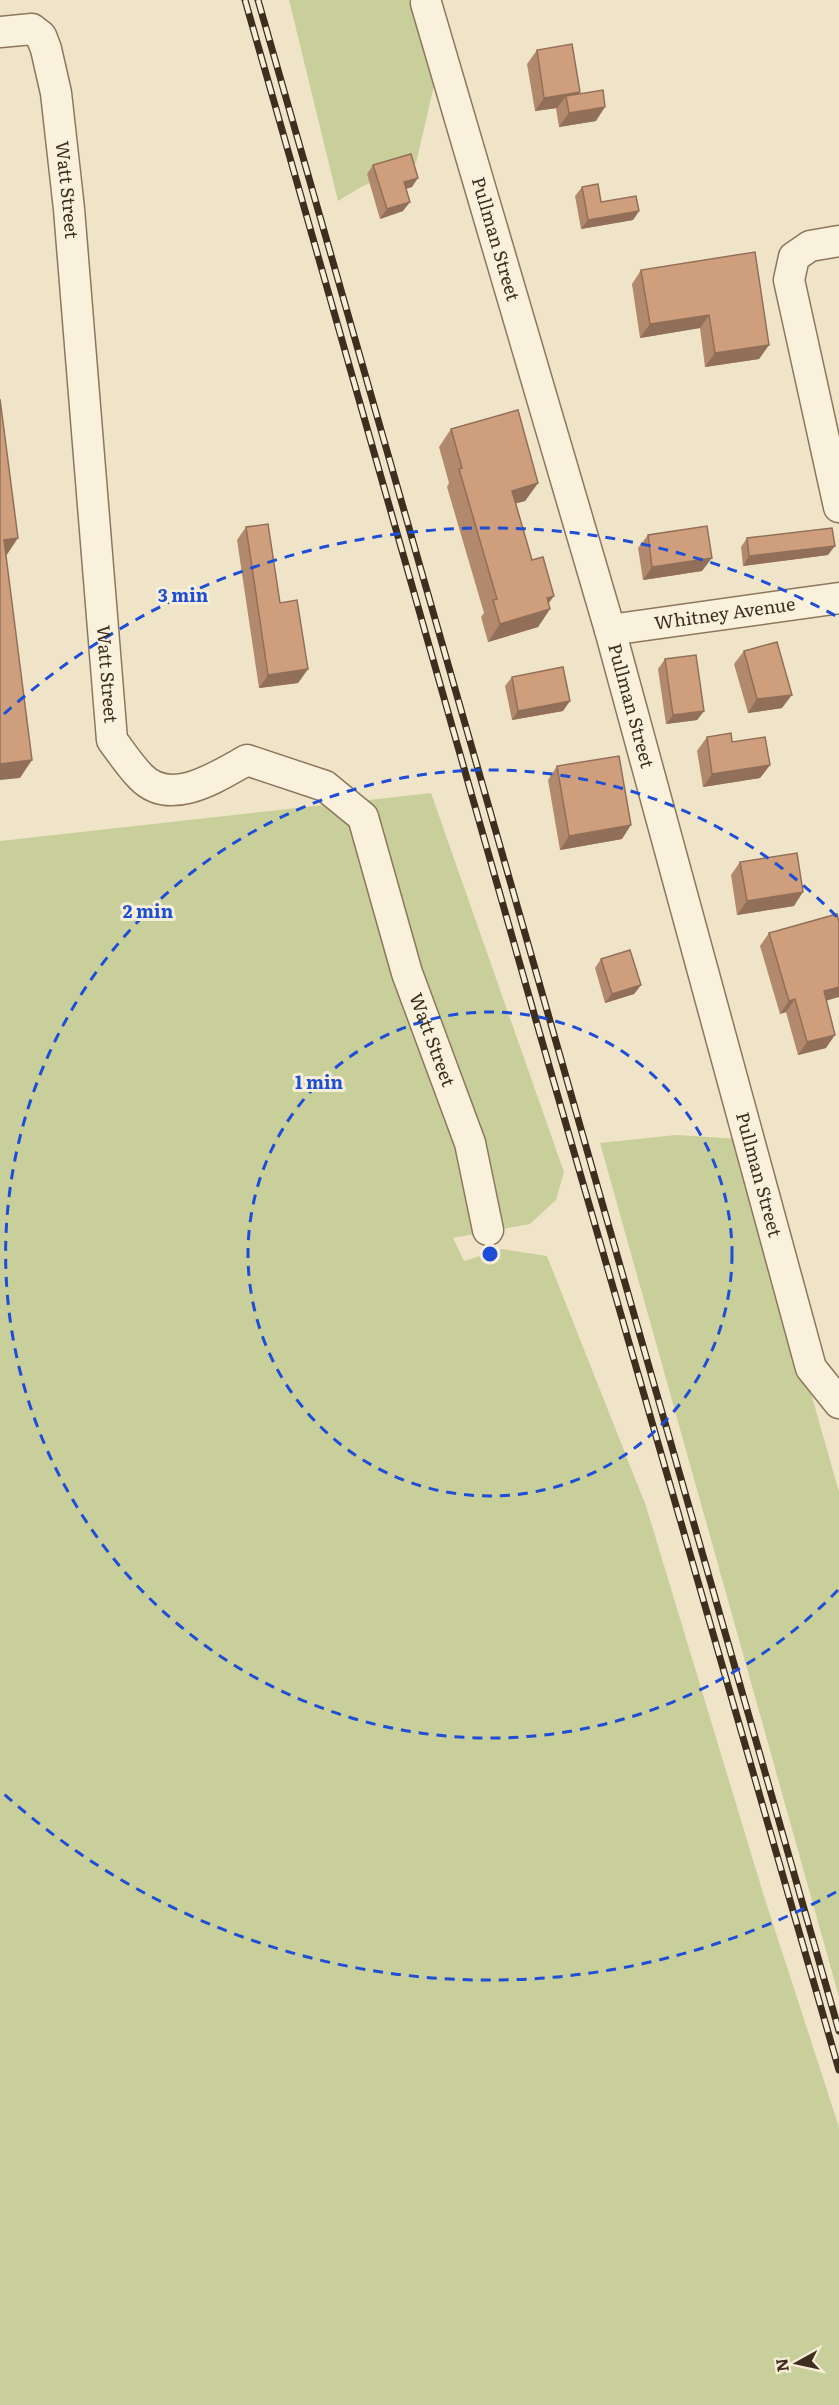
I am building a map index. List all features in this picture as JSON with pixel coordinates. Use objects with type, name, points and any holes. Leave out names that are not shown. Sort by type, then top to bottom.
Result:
[{"type":"street","name":"Pullman Street","points":[[426,3],[610,630],[811,1368],[839,1403]]},
{"type":"street","name":"Watt Street","points":[[0,32],[32,29],[40,36],[51,64],[56,93],[70,221],[112,740],[142,779],[169,790],[198,786],[247,760],[325,786],[363,817],[407,973],[470,1143],[488,1230]]},
{"type":"street","points":[[839,241],[810,246],[794,257],[789,280],[839,507]]},
{"type":"street","name":"Whitney Avenue","points":[[610,630],[839,598]]},
{"type":"green space","points":[[289,0],[409,0],[437,73],[416,163],[361,187],[338,201]]},
{"type":"green space","points":[[431,793],[564,1172],[556,1200],[530,1224],[453,1238],[464,1261],[502,1249],[547,1256],[646,1506],[763,1893],[839,2127],[839,2405],[0,2405],[0,841]]},
{"type":"green space","points":[[676,1135],[739,1139],[839,1492],[839,1997],[600,1143]]},
{"type":"building","points":[[572,44],[580,92],[544,98],[537,50]]},
{"type":"building","points":[[603,90],[605,107],[569,113],[566,96]]},
{"type":"building","points":[[411,154],[418,178],[404,182],[410,202],[387,209],[373,165]]},
{"type":"building","points":[[598,184],[601,202],[636,196],[639,211],[588,220],[582,187]]},
{"type":"building","points":[[755,252],[769,345],[715,353],[709,315],[650,324],[641,270]]},
{"type":"building","points":[[0,399],[18,538],[4,540],[32,760],[0,764]]},
{"type":"building","points":[[518,410],[538,483],[512,491],[532,560],[543,557],[554,596],[547,598],[550,609],[500,624],[493,600],[497,599],[459,469],[462,468],[451,429]]},
{"type":"building","points":[[268,524],[280,603],[297,600],[308,669],[268,675],[246,527]]},
{"type":"building","points":[[707,526],[712,558],[652,567],[648,535]]},
{"type":"building","points":[[832,528],[835,546],[749,556],[747,538]]},
{"type":"building","points":[[777,642],[792,695],[757,699],[744,651]]},
{"type":"building","points":[[696,655],[704,711],[673,715],[665,659]]},
{"type":"building","points":[[563,667],[570,701],[518,711],[512,677]]},
{"type":"building","points":[[731,733],[732,742],[765,737],[770,765],[712,774],[707,737]]},
{"type":"building","points":[[619,756],[631,825],[569,836],[557,766]]},
{"type":"building","points":[[797,853],[803,892],[747,901],[740,862]]},
{"type":"building","points":[[837,914],[839,987],[824,991],[835,1035],[807,1042],[795,999],[789,1001],[769,933]]},
{"type":"building","points":[[630,950],[641,985],[612,994],[601,959]]},
{"type":"railway","points":[[245,0],[839,2070]]},
{"type":"railway","points":[[258,0],[839,2031]]}]
